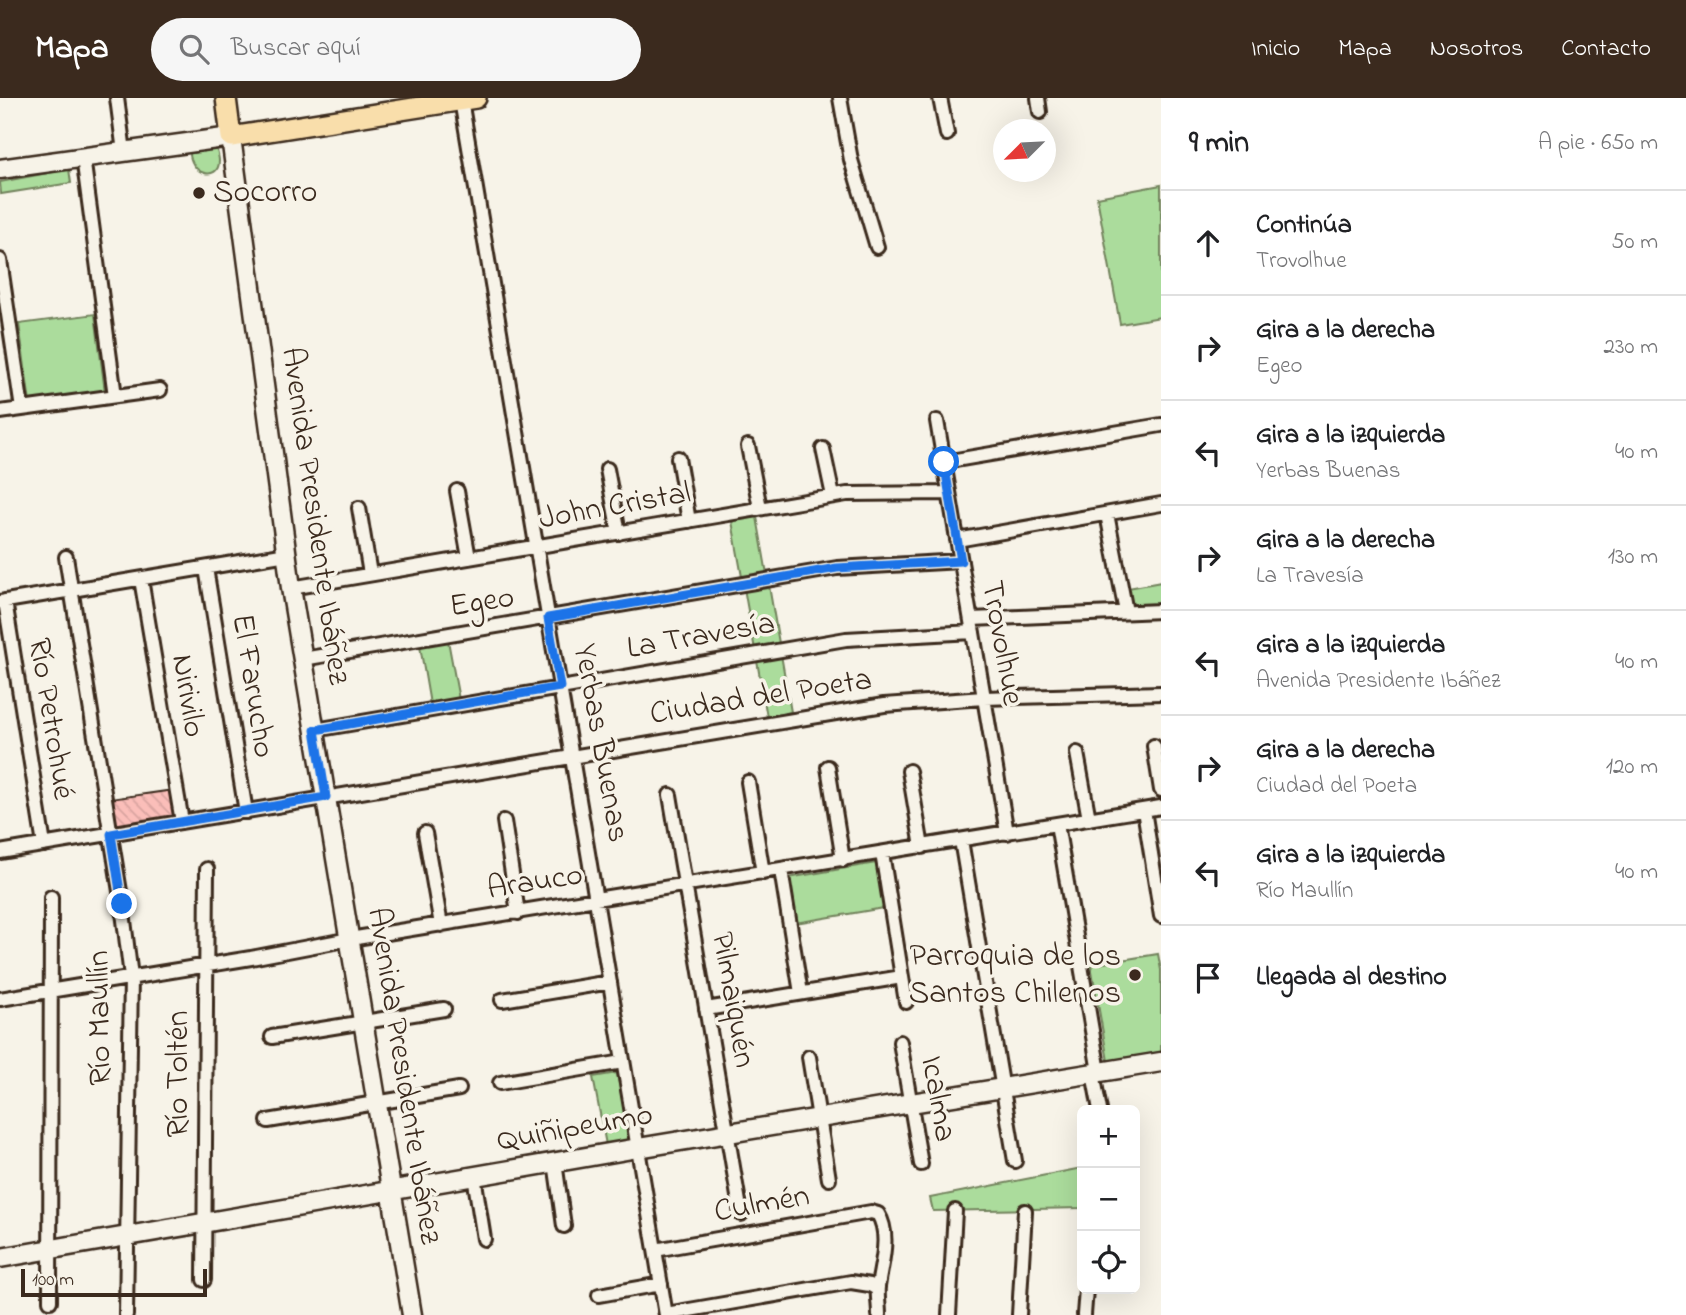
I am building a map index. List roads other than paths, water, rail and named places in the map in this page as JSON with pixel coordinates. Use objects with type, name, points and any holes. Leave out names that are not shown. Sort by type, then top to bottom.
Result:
[{"type":"main road","name":"Avenida Presidente Ibáñez","points":[[226,98],[231,137]]},
{"type":"main road","points":[[231,137],[466,99]]},
{"type":"street","points":[[117,98],[124,152]]},
{"type":"street","points":[[840,98],[851,160],[877,247]]},
{"type":"street","points":[[940,98],[947,134]]},
{"type":"street","points":[[1038,98],[1040,113]]},
{"type":"street","name":"Yerbas Buenas","points":[[466,99],[536,547],[666,1314]]},
{"type":"street","points":[[0,169],[231,137]]},
{"type":"street","name":"Avenida Presidente Ibáñez","points":[[231,137],[291,588],[412,1315]]},
{"type":"street","points":[[83,157],[116,396]]},
{"type":"street","points":[[0,260],[22,409]]},
{"type":"street","points":[[0,412],[160,390]]},
{"type":"street","name":"Trovolhue","points":[[937,421],[1007,833]]},
{"type":"street","points":[[944,462],[1161,425]]},
{"type":"street","points":[[748,446],[760,508]]},
{"type":"street","points":[[823,449],[832,496]]},
{"type":"street","points":[[678,458],[689,521]]},
{"type":"street","points":[[607,469],[619,533]]},
{"type":"street","points":[[457,491],[468,558]]},
{"type":"street","name":"John Cristal","points":[[291,588],[832,496],[949,493]]},
{"type":"street","points":[[957,540],[1161,504]]},
{"type":"street","points":[[359,508],[370,574]]},
{"type":"street","points":[[1107,514],[1126,612]]},
{"type":"street","points":[[2,602],[287,554]]},
{"type":"street","name":"Río Maullín","points":[[66,557],[111,834],[131,977],[127,1315]]},
{"type":"street","name":"Egeo","points":[[303,659],[837,568],[961,561]]},
{"type":"street","name":"El Farucho","points":[[206,568],[246,812]]},
{"type":"street","name":"Nirivilo","points":[[141,579],[182,822]]},
{"type":"street","name":"Río Petrohué","points":[[2,602],[44,845]]},
{"type":"street","name":"La Travesía","points":[[315,730],[846,639],[972,625],[1161,611]]},
{"type":"street","name":"Ciudad del Poeta","points":[[0,852],[884,705],[984,698],[1161,692]]},
{"type":"street","points":[[1154,746],[1161,790]]},
{"type":"street","points":[[1077,753],[1089,819]]},
{"type":"street","points":[[828,766],[843,860]]},
{"type":"street","points":[[909,771],[922,847]]},
{"type":"street","points":[[748,782],[764,873]]},
{"type":"street","name":"Pilmaiquén","points":[[670,795],[741,1214]]},
{"type":"street","name":"Arauco","points":[[0,999],[1161,807]]},
{"type":"street","points":[[1144,810],[1161,916]]},
{"type":"street","points":[[504,821],[518,913]]},
{"type":"street","points":[[1057,824],[1099,1105]]},
{"type":"street","points":[[425,834],[440,925]]},
{"type":"street","points":[[961,840],[1015,1161]]},
{"type":"street","points":[[882,853],[906,1002]]},
{"type":"street","name":"Río Toltén","points":[[204,1280],[207,869]]},
{"type":"street","points":[[781,870],[801,993]]},
{"type":"street","points":[[50,1301],[51,897]]},
{"type":"street","points":[[706,1009],[902,977]]},
{"type":"street","points":[[502,1000],[610,982]]},
{"type":"street","points":[[272,1037],[444,1009]]},
{"type":"street","name":"Icalma","points":[[900,1042],[921,1164]]},
{"type":"street","points":[[809,1058],[829,1179]]},
{"type":"street","points":[[500,1083],[623,1062]]},
{"type":"street","name":"Quiñipeumo","points":[[0,1258],[555,1162],[1161,1062]]},
{"type":"street","points":[[268,1121],[458,1089]]},
{"type":"street","points":[[555,1162],[564,1226]]},
{"type":"street","points":[[474,1176],[484,1239]]},
{"type":"street","points":[[949,1315],[955,1211]]},
{"type":"street","name":"Culmén","points":[[655,1250],[871,1212],[881,1218],[884,1241],[877,1289]]},
{"type":"street","points":[[1019,1315],[1025,1212]]},
{"type":"street","points":[[666,1314],[852,1282],[870,1284],[877,1289],[880,1296],[879,1315]]},
{"type":"street","points":[[599,1294],[661,1284]]},
{"type":"street","points":[[1084,1315],[1086,1294]]},
{"type":"place","name":"Socorro","points":[[199,193]]},
{"type":"place","name":"Parroquia de los Santos Chilenos","points":[[1135,975]]}]
